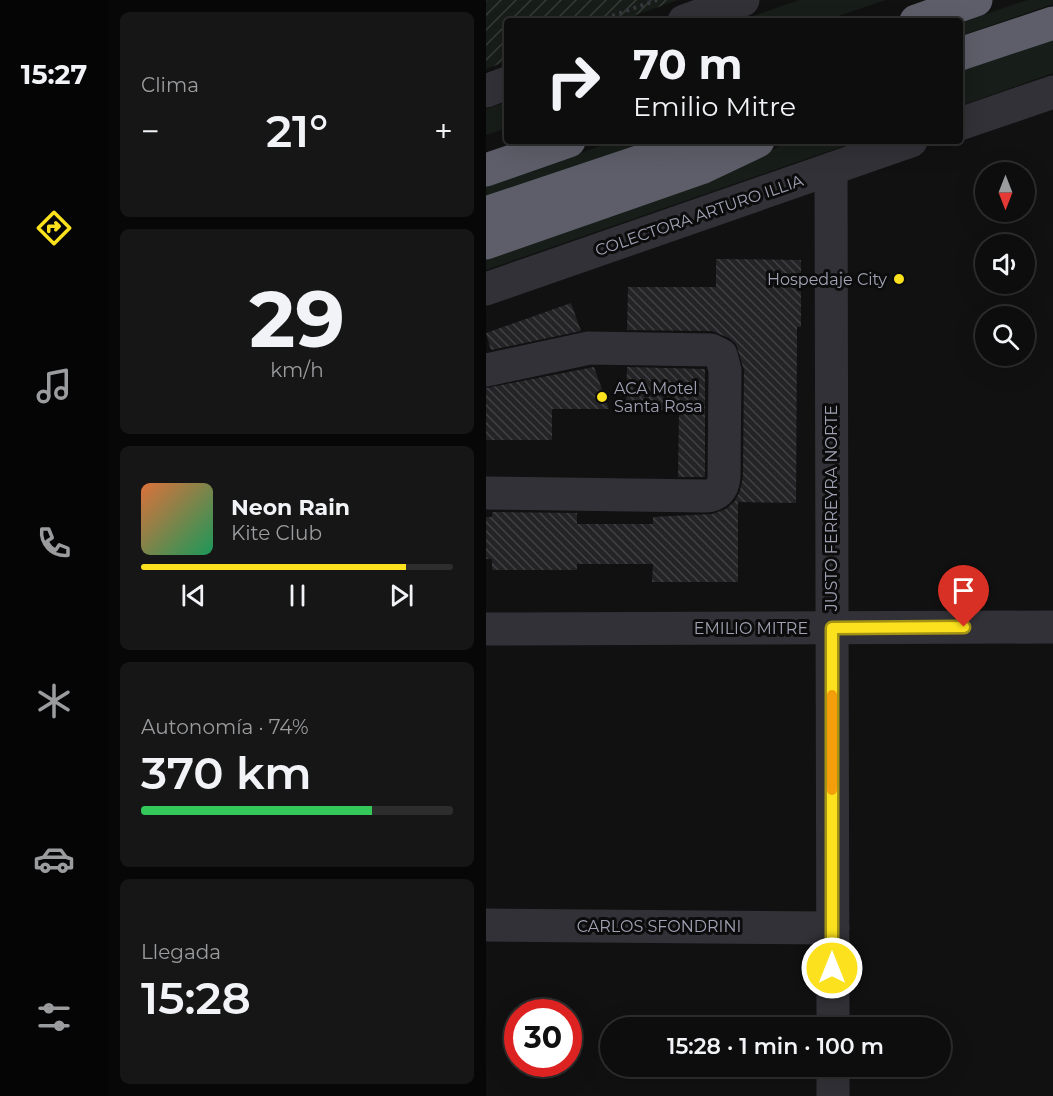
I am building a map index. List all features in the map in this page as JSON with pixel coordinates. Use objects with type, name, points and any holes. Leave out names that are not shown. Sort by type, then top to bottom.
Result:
[{"type":"highway","points":[[924,18],[976,0]]},
{"type":"highway","points":[[963,53],[1053,23]]},
{"type":"highway","points":[[486,170],[560,144]]},
{"type":"highway","points":[[486,213],[692,144]]},
{"type":"highway","points":[[486,243],[701,168],[752,144]]},
{"type":"street","points":[[692,18],[743,0]]},
{"type":"street","points":[[486,91],[504,84]]},
{"type":"street","points":[[963,123],[1053,92]]},
{"type":"street","name":"COLECTORA ARTURO ILLIA","points":[[486,289],[902,144]]},
{"type":"street","name":"JUSTO FERREYRA NORTE","points":[[831,169],[833,1017]]},
{"type":"street","points":[[486,370],[579,349],[608,347],[711,350],[721,355],[725,370],[724,477],[722,487],[715,495],[486,494]]},
{"type":"street","name":"EMILIO MITRE","points":[[486,629],[1053,627]]},
{"type":"street","name":"CARLOS SFONDRINI","points":[[486,925],[832,928]]},
{"type":"street","points":[[833,1077],[833,1096]]},
{"type":"path","points":[[606,18],[657,0]]},
{"type":"shaded area","points":[[486,0],[678,0],[627,18],[504,18],[504,62],[486,69]]},
{"type":"shaded area","points":[[799,0],[886,0],[832,18],[748,18]]},
{"type":"shaded area","points":[[1027,0],[1053,0],[1053,4],[963,35],[963,22]]},
{"type":"shaded area","points":[[1053,38],[1053,73],[963,105],[963,69]]},
{"type":"shaded area","points":[[504,103],[504,129],[486,135],[486,109]]},
{"type":"shaded area","points":[[606,144],[644,144],[486,198],[486,185]]},
{"type":"shaded area","points":[[784,144],[849,144],[486,270],[486,255],[768,152]]},
{"type":"building","points":[[716,259],[801,260],[801,327],[797,327],[796,503],[738,502],[738,582],[652,582],[653,564],[577,564],[577,570],[492,570],[492,559],[486,559],[486,517],[492,517],[492,512],[577,513],[577,524],[653,524],[653,517],[712,514],[726,509],[735,501],[743,477],[744,370],[736,344],[729,338],[712,331],[627,330],[628,287],[716,287]]},
{"type":"building","points":[[571,303],[581,331],[491,350],[486,333]]},
{"type":"building","points":[[594,367],[609,409],[552,409],[552,440],[486,440],[486,388]]},
{"type":"building","points":[[627,367],[705,369],[705,477],[678,477],[679,410],[626,409]]},
{"type":"slow traffic","points":[[832,695],[832,790]]},
{"type":"place","name":"Hospedaje City","points":[[899,279]]},
{"type":"place","name":"ACA Motel Santa Rosa","points":[[602,397]]},
{"type":"route","points":[[832,968],[832,628],[964,627]]}]
